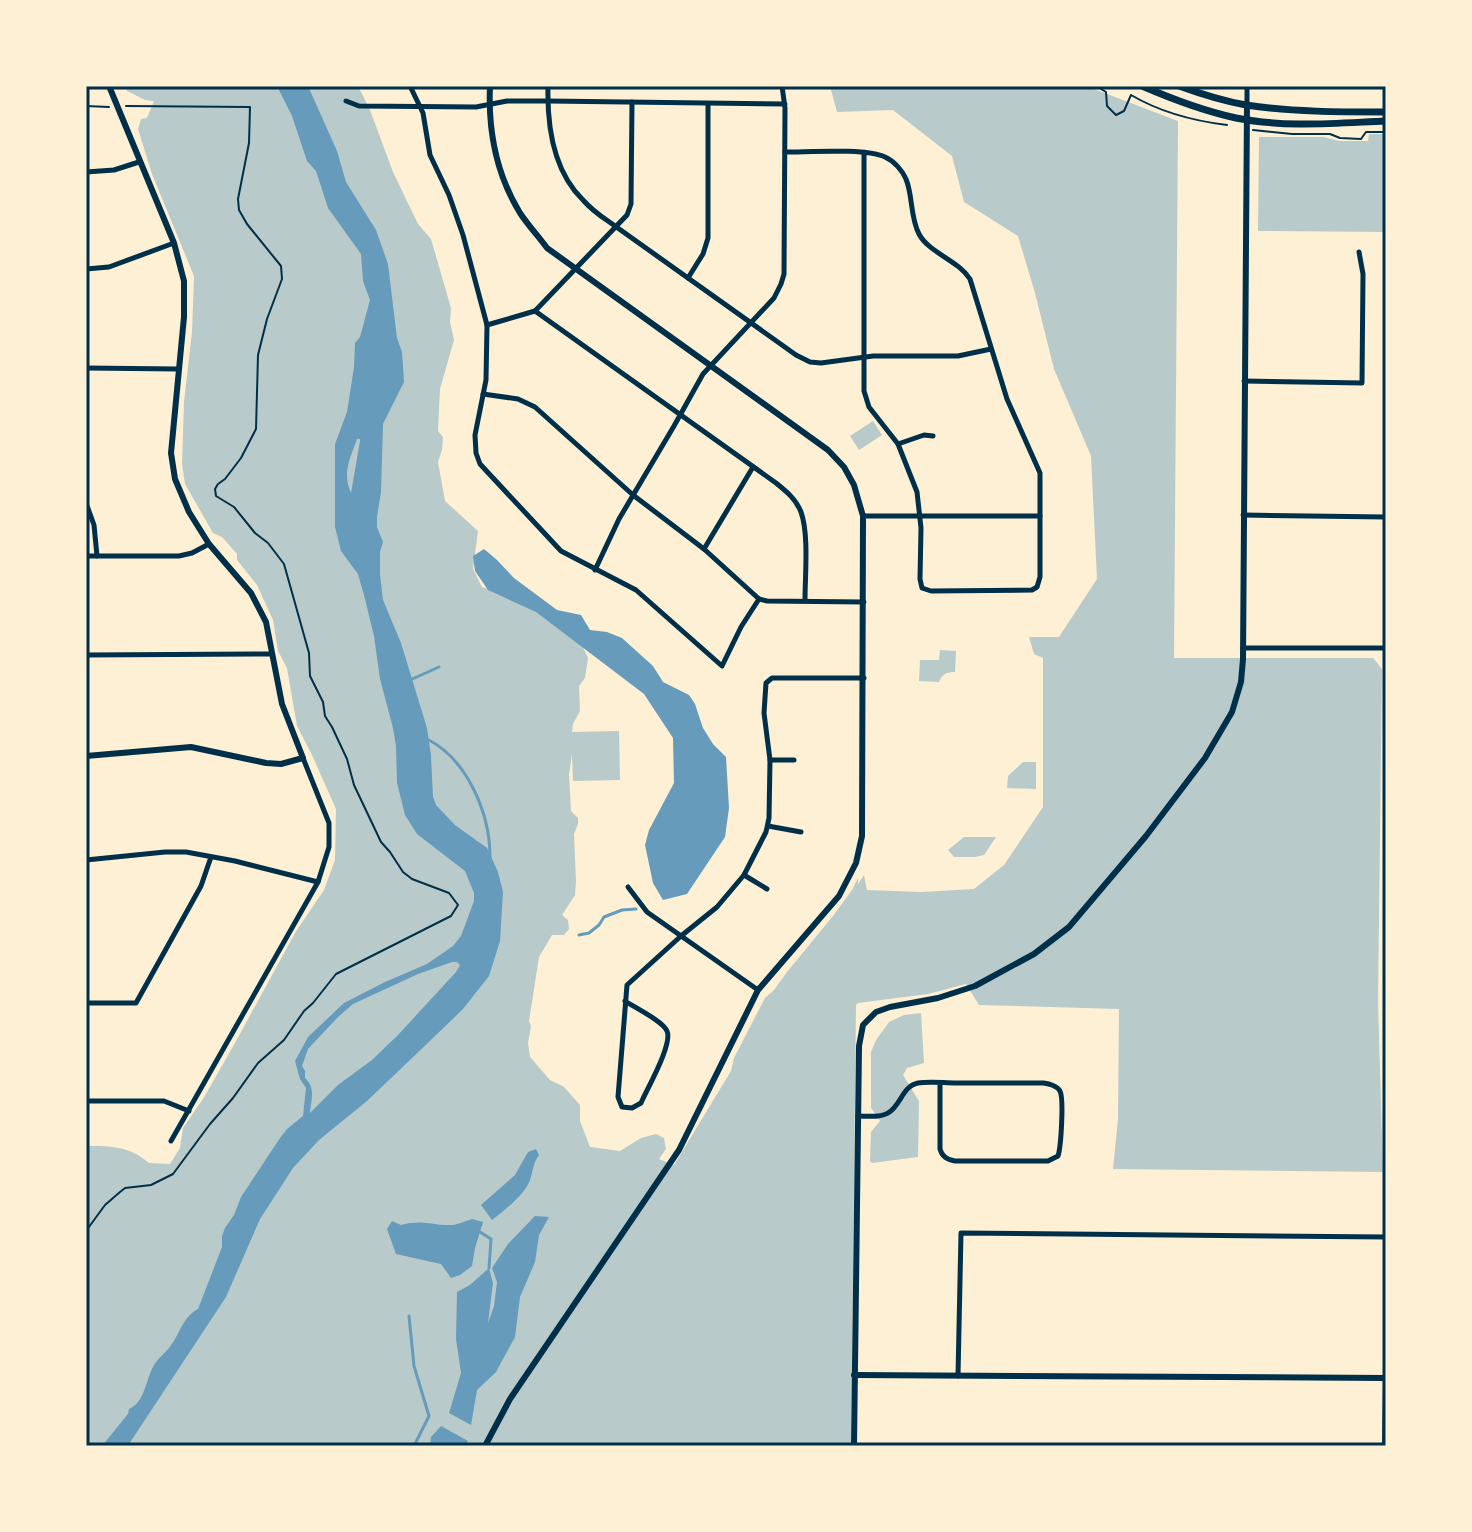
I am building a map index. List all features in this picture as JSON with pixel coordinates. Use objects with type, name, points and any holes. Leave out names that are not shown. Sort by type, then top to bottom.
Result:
[{"type":"main road","points":[[1142,86],[1206,110],[1246,119],[1290,124],[1386,121]]},
{"type":"main road","points":[[1179,86],[1247,105],[1386,112]]},
{"type":"street","points":[[109,86],[174,243],[185,288],[171,453],[179,492],[209,544],[255,600],[266,622],[282,704],[329,823],[329,847],[318,882],[171,1141]]},
{"type":"street","points":[[410,86],[426,125],[430,155],[460,224],[487,325],[486,380],[475,435],[480,464],[565,555],[642,595],[722,666],[759,599]]},
{"type":"street","points":[[485,1446],[518,1387],[679,1151],[758,990],[839,896],[856,863],[862,836],[864,678],[863,516],[854,485],[844,467],[828,450],[547,248],[520,212],[501,176],[492,140],[490,86]]},
{"type":"street","points":[[548,86],[548,123],[556,155],[569,182],[583,200],[616,227],[796,355],[810,362],[821,363],[880,356],[958,356],[991,349]]},
{"type":"street","points":[[595,570],[619,519],[703,374],[779,291],[784,274],[785,104],[782,86]]},
{"type":"street","points":[[854,1446],[861,1030],[867,1019],[884,1008],[938,998],[975,986],[1034,954],[1069,927],[1146,836],[1210,751],[1234,705],[1241,682],[1247,86]]},
{"type":"street","points":[[346,101],[359,106],[476,107],[548,101],[785,104]]},
{"type":"street","points":[[487,325],[535,311],[627,215],[631,204],[632,102]]},
{"type":"street","points":[[688,278],[703,254],[708,238],[708,104]]},
{"type":"street","points":[[785,152],[864,152],[889,159],[908,182],[918,232],[924,241],[963,270],[970,279],[1015,420],[1040,473],[1040,577],[1037,587],[1026,591],[931,591],[922,588],[917,492],[898,444],[874,415],[867,403],[863,385],[864,152]]},
{"type":"street","points":[[86,172],[114,170],[139,162]]},
{"type":"street","points":[[86,269],[109,267],[174,243]]},
{"type":"street","points":[[1244,381],[1362,383],[1363,274],[1359,252]]},
{"type":"street","points":[[535,311],[790,494],[801,513],[805,535],[805,600]]},
{"type":"street","points":[[86,368],[178,369]]},
{"type":"street","points":[[483,394],[518,399],[535,407],[633,495],[704,549],[759,599],[864,602]]},
{"type":"street","points":[[898,444],[924,435],[933,436]]},
{"type":"street","points":[[704,549],[753,467]]},
{"type":"street","points":[[86,503],[94,525],[97,556]]},
{"type":"street","points":[[1243,515],[1386,517]]},
{"type":"street","points":[[863,516],[1040,516]]},
{"type":"street","points":[[86,556],[179,556],[209,544]]},
{"type":"street","points":[[1243,648],[1386,648]]},
{"type":"street","points":[[86,655],[272,654]]},
{"type":"street","points":[[625,1001],[663,1025],[668,1032],[668,1039],[641,1103],[627,1108],[622,1107],[618,1097],[625,1001],[629,982],[717,907],[744,875],[768,826],[770,760],[764,713],[765,688],[769,680],[864,678]]},
{"type":"street","points":[[86,756],[191,747],[266,763],[281,764],[303,758]]},
{"type":"street","points":[[770,760],[794,760]]},
{"type":"street","points":[[768,826],[801,832]]},
{"type":"street","points":[[86,860],[176,851],[318,882]]},
{"type":"street","points":[[86,1003],[136,1003],[201,886],[211,857]]},
{"type":"street","points":[[744,875],[767,889]]},
{"type":"street","points":[[628,887],[647,912],[758,990]]},
{"type":"street","points":[[858,1116],[885,1115],[912,1085],[918,1083],[940,1083],[1043,1083],[1055,1086],[1061,1095],[1061,1146],[1058,1156],[1048,1161],[947,1159],[940,1149],[940,1083]]},
{"type":"street","points":[[86,1101],[164,1101],[189,1111]]},
{"type":"street","points":[[958,1376],[961,1233],[1386,1237]]},
{"type":"street","points":[[1385,1446],[1386,1362]]},
{"type":"street","points":[[854,1375],[1386,1378]]},
{"type":"path","points":[[1096,86],[1106,92],[1107,106],[1116,115],[1124,111],[1131,95],[1147,104],[1201,122],[1235,126]]},
{"type":"path","points":[[86,106],[113,107]]},
{"type":"path","points":[[86,1231],[105,1205],[125,1188],[151,1185],[173,1174],[258,1063],[284,1040],[336,974],[451,916],[458,905],[449,893],[412,879],[403,872],[381,842],[354,785],[347,759],[325,716],[323,702],[310,676],[309,653],[284,564],[234,507],[216,496],[215,489],[241,458],[256,429],[258,355],[282,279],[281,266],[239,210],[238,199],[249,143],[250,107],[122,107]]},
{"type":"path","points":[[1260,132],[1330,134],[1361,139],[1366,132],[1386,132]]},
{"type":"shaded area","points":[[125,86],[358,86],[393,172],[418,224],[431,239],[451,308],[454,340],[440,389],[438,431],[443,437],[438,462],[445,501],[478,531],[473,569],[482,587],[521,602],[579,639],[588,658],[585,678],[579,686],[580,711],[572,732],[619,731],[620,780],[573,781],[572,754],[569,775],[571,811],[578,818],[574,834],[575,895],[562,915],[568,920],[569,929],[564,935],[552,935],[539,957],[529,1021],[530,1057],[550,1080],[564,1087],[580,1105],[580,1121],[590,1147],[620,1151],[641,1138],[656,1134],[664,1138],[666,1149],[659,1159],[674,1165],[731,1071],[734,1058],[765,998],[833,916],[858,878],[858,884],[864,875],[867,890],[921,892],[974,889],[1004,865],[1043,807],[1043,658],[1034,654],[1029,637],[1059,637],[1097,579],[1091,456],[1054,369],[1018,236],[964,202],[952,156],[893,110],[837,112],[830,86],[1086,86],[1178,121],[1174,658],[1373,658],[1382,669],[1378,1002],[1383,1172],[1113,1169],[1118,1119],[1119,1009],[979,1005],[966,984],[928,994],[858,1003],[851,1446],[86,1446],[86,1146],[120,1148],[149,1163],[170,1164],[180,1148],[183,1128],[203,1099],[295,933],[324,890],[335,860],[336,809],[297,726],[287,668],[278,651],[273,620],[257,585],[237,560],[237,554],[222,537],[213,533],[185,484],[182,464],[184,402],[192,332],[194,276],[152,174],[138,129],[154,101],[127,91]]},
{"type":"shaded area","points":[[1369,134],[1386,134],[1386,232],[1258,231],[1259,137],[1368,141]]},
{"type":"shaded area","points":[[873,421],[882,435],[859,450],[850,436]]},
{"type":"shaded area","points":[[940,650],[956,651],[955,672],[945,674],[939,682],[919,681],[920,660],[939,660]]},
{"type":"shaded area","points":[[1023,762],[1036,762],[1036,789],[1007,788],[1008,776]]},
{"type":"shaded area","points":[[964,837],[996,837],[984,855],[954,857],[948,850]]},
{"type":"shaded area","points":[[921,1013],[924,1063],[907,1068],[903,1075],[919,1101],[918,1157],[872,1163],[871,1132],[880,1121],[871,1108],[871,1052],[889,1022],[904,1015]]},
{"type":"water","points":[[277,86],[308,86],[337,151],[346,182],[376,230],[388,264],[404,382],[383,424],[377,527],[383,542],[380,575],[383,600],[401,643],[427,728],[436,805],[455,825],[487,848],[498,872],[503,892],[500,941],[489,976],[463,1009],[367,1101],[319,1140],[293,1168],[260,1219],[226,1297],[128,1446],[102,1446],[129,1409],[138,1402],[155,1364],[173,1343],[188,1317],[198,1309],[222,1247],[225,1228],[241,1197],[280,1138],[303,1116],[306,1088],[295,1061],[308,1037],[344,1003],[427,964],[453,946],[461,936],[474,901],[465,871],[417,834],[405,815],[397,783],[393,728],[380,679],[374,636],[358,574],[341,551],[335,527],[335,444],[347,412],[355,343],[360,337],[370,300],[363,281],[361,254],[328,208],[316,171],[307,161],[292,116]],"holes":[[[357,439],[360,441],[351,493],[347,472]],[[452,962],[460,965],[456,972],[398,1035],[310,1113],[312,1090],[302,1066],[308,1049],[338,1017],[353,1004]]]},
{"type":"water","points":[[484,549],[514,578],[557,610],[581,615],[590,630],[622,638],[653,666],[663,682],[689,695],[695,704],[703,728],[726,757],[729,808],[725,837],[687,894],[663,900],[653,883],[645,845],[649,830],[674,783],[673,738],[644,694],[536,612],[488,590],[475,571],[473,556]]},
{"type":"water","points":[[536,1149],[539,1155],[527,1186],[492,1220],[481,1205],[515,1175],[528,1152]]},
{"type":"water","points":[[535,1216],[549,1217],[539,1235],[535,1262],[520,1297],[515,1337],[496,1372],[477,1390],[471,1425],[449,1413],[461,1373],[456,1339],[457,1292],[489,1268],[493,1283],[488,1323],[497,1282],[492,1268],[508,1244]]},
{"type":"water","points":[[472,1219],[483,1222],[472,1266],[451,1278],[441,1264],[396,1254],[387,1229],[392,1221],[401,1225],[453,1225]]},
{"type":"water","points":[[441,1426],[468,1441],[465,1446],[430,1446],[431,1437]]},
{"type":"waterway","points":[[410,680],[439,667]]},
{"type":"waterway","points":[[427,739],[454,760],[474,789],[486,823],[490,857]]},
{"type":"waterway","points":[[579,935],[589,933],[604,917],[622,910],[636,909]]},
{"type":"waterway","points":[[480,1232],[491,1239],[489,1268]]},
{"type":"waterway","points":[[409,1316],[414,1366],[429,1416],[414,1446]]}]
